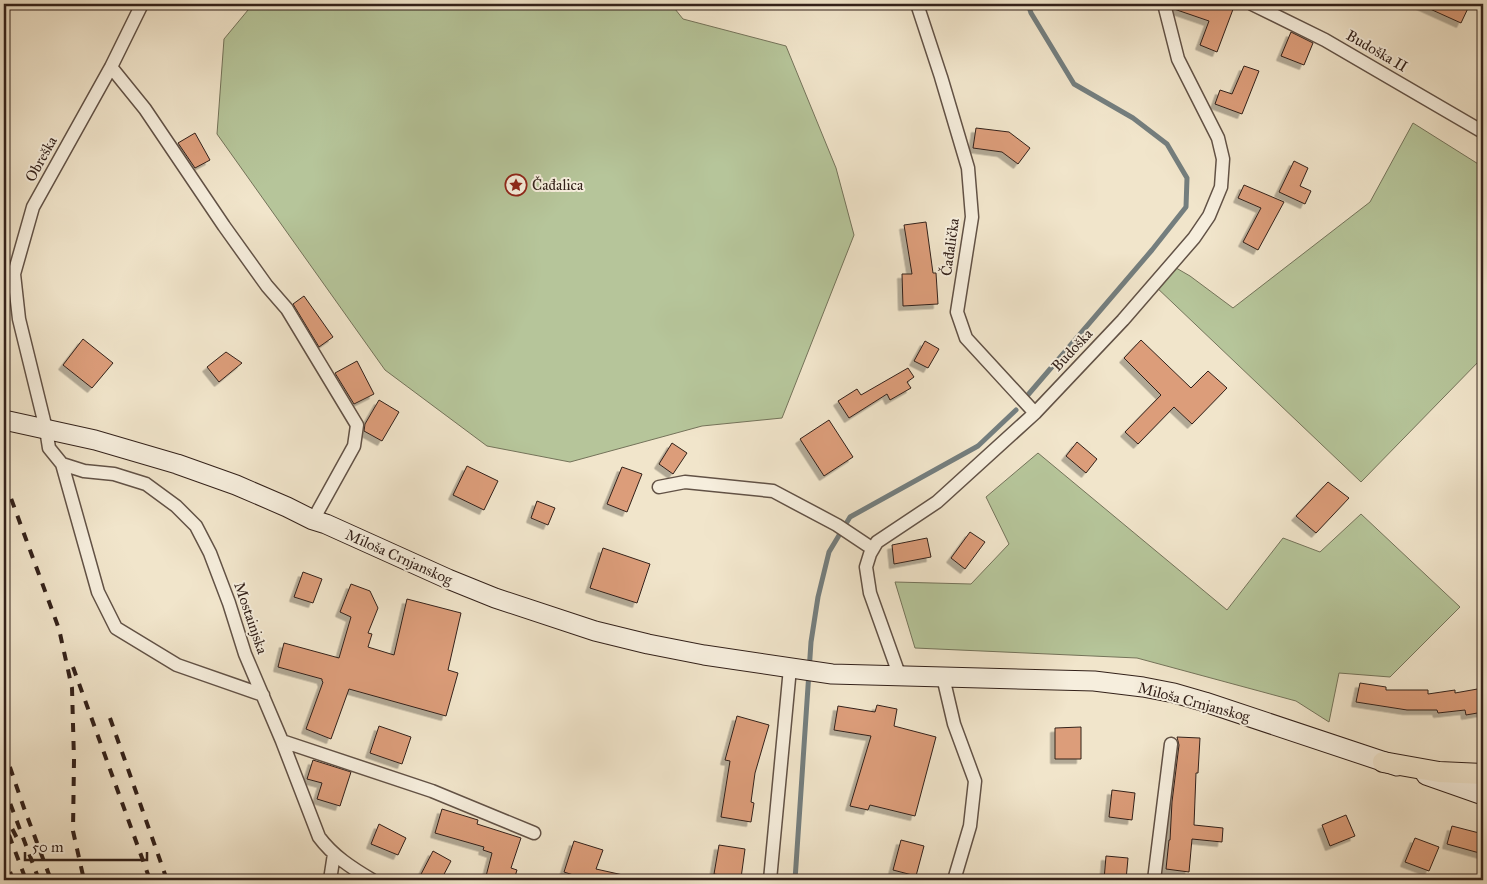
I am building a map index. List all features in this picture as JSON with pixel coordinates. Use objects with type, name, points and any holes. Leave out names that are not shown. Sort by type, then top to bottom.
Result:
[{"type":"main road","name":"Miloša Crnjanskog","points":[[4,420],[109,443],[178,464],[250,491],[494,598],[578,626],[648,644],[832,674],[1084,680],[1143,687],[1205,702],[1483,795]]},
{"type":"main road","points":[[1382,762],[1439,772],[1483,774]]},
{"type":"street","name":"Obreška","points":[[46,429],[19,319],[14,274],[33,207],[110,67],[142,4]]},
{"type":"street","name":"Čađalička","points":[[917,4],[968,168],[972,217],[957,312],[966,338],[1035,413]]},
{"type":"street","name":"Budoška","points":[[873,549],[877,542],[938,502],[1035,413],[1123,320],[1194,238],[1209,216],[1221,187],[1223,159],[1218,138],[1178,58],[1164,4]]},
{"type":"street","name":"Budoška II","points":[[1252,4],[1325,40],[1483,132]]},
{"type":"street","points":[[110,67],[145,109],[224,226],[286,309],[357,425],[354,446],[313,520]]},
{"type":"street","points":[[46,429],[49,448],[62,464],[98,592],[116,628],[178,665],[263,695]]},
{"type":"street","name":"Mostainjska","points":[[62,464],[84,471],[114,474],[146,484],[176,506],[196,526],[210,553],[229,603],[245,654],[282,741],[319,838],[328,849],[347,865],[372,880]]},
{"type":"street","points":[[659,487],[685,482],[773,491],[858,538],[873,549],[866,566],[870,593],[900,676]]},
{"type":"street","points":[[770,880],[796,669]]},
{"type":"street","points":[[943,677],[954,724],[975,781],[970,826],[954,880]]},
{"type":"street","points":[[282,741],[432,791],[534,833]]},
{"type":"street","points":[[1154,880],[1171,744]]},
{"type":"street","points":[[330,880],[334,854]]},
{"type":"green space","points":[[253,4],[671,4],[683,19],[786,46],[836,168],[854,235],[782,418],[702,426],[570,462],[487,446],[385,370],[217,134],[224,39]]},
{"type":"green space","points":[[1413,123],[1483,167],[1483,357],[1361,482],[1154,285],[1171,265],[1190,276],[1233,308],[1370,202]]},
{"type":"green space","points":[[1038,453],[1227,610],[1283,538],[1320,552],[1361,514],[1460,607],[1390,677],[1339,673],[1329,722],[1296,701],[1137,658],[915,648],[895,582],[971,584],[1009,544],[986,497]]},
{"type":"building","points":[[1172,4],[1235,4],[1217,52],[1200,45],[1209,21],[1174,9]]},
{"type":"building","points":[[1419,4],[1470,4],[1461,23]]},
{"type":"building","points":[[1291,32],[1313,43],[1304,65],[1281,56]]},
{"type":"building","points":[[1244,66],[1259,71],[1242,114],[1215,104],[1220,90],[1232,94]]},
{"type":"building","points":[[976,128],[1009,132],[1030,148],[1018,164],[1002,152],[973,148]]},
{"type":"building","points":[[195,133],[210,160],[195,168],[178,143]]},
{"type":"building","points":[[1294,161],[1308,168],[1300,186],[1311,191],[1305,204],[1279,192]]},
{"type":"building","points":[[1244,185],[1284,202],[1258,250],[1243,242],[1261,208],[1238,198]]},
{"type":"building","points":[[926,222],[933,273],[936,273],[938,304],[903,306],[902,274],[912,274],[904,225]]},
{"type":"building","points":[[304,296],[333,337],[319,347],[293,304]]},
{"type":"building","points":[[83,339],[113,363],[92,388],[63,365]]},
{"type":"building","points":[[1141,340],[1191,388],[1208,371],[1227,388],[1192,424],[1174,407],[1138,444],[1125,432],[1161,395],[1124,358]]},
{"type":"building","points":[[925,341],[939,349],[928,368],[914,361]]},
{"type":"building","points":[[226,352],[242,363],[219,382],[207,367]]},
{"type":"building","points":[[357,361],[374,394],[354,404],[335,373]]},
{"type":"building","points":[[908,368],[914,377],[907,382],[911,388],[890,400],[887,394],[849,418],[838,401],[857,389],[861,395]]},
{"type":"building","points":[[379,400],[399,412],[382,441],[364,431],[365,424]]},
{"type":"building","points":[[829,420],[853,457],[824,476],[800,439]]},
{"type":"building","points":[[1077,442],[1097,459],[1086,473],[1066,456]]},
{"type":"building","points":[[672,443],[687,453],[673,474],[659,464]]},
{"type":"building","points":[[467,466],[498,481],[484,510],[453,495]]},
{"type":"building","points":[[622,467],[642,474],[627,512],[607,504]]},
{"type":"building","points":[[1328,482],[1349,498],[1316,533],[1296,516]]},
{"type":"building","points":[[537,501],[555,508],[548,525],[531,518]]},
{"type":"building","points":[[970,532],[985,542],[965,569],[951,558]]},
{"type":"building","points":[[927,538],[931,557],[894,564],[892,545]]},
{"type":"building","points":[[603,548],[650,564],[637,603],[590,588]]},
{"type":"building","points":[[303,572],[322,579],[313,603],[294,597]]},
{"type":"building","points":[[351,584],[370,591],[378,608],[368,633],[372,634],[368,647],[394,655],[407,599],[461,613],[448,670],[458,673],[446,716],[349,689],[331,739],[306,729],[323,682],[322,679],[278,667],[284,643],[339,658],[351,617],[340,612]]},
{"type":"building","points":[[1360,683],[1386,687],[1386,690],[1428,690],[1428,694],[1455,690],[1455,693],[1483,688],[1483,712],[1466,715],[1465,710],[1438,713],[1437,710],[1407,710],[1356,702]]},
{"type":"building","points":[[877,705],[897,709],[894,726],[936,737],[915,816],[870,805],[868,810],[850,806],[871,736],[834,730],[838,706],[875,712]]},
{"type":"building","points":[[737,716],[769,725],[755,773],[751,802],[754,803],[751,822],[721,817],[730,761],[725,760]]},
{"type":"building","points":[[379,726],[411,737],[402,764],[370,753]]},
{"type":"building","points":[[1081,727],[1081,759],[1055,759],[1055,728]]},
{"type":"building","points":[[1177,737],[1200,738],[1198,773],[1196,773],[1194,825],[1223,828],[1222,842],[1192,839],[1189,872],[1166,869],[1179,745]]},
{"type":"building","points":[[313,760],[351,772],[340,806],[317,799],[322,783],[307,779]]},
{"type":"building","points":[[1112,790],[1135,793],[1132,820],[1109,817]]},
{"type":"building","points":[[442,809],[478,820],[477,824],[521,838],[511,868],[517,870],[514,880],[485,880],[492,853],[483,850],[484,847],[435,833]]},
{"type":"building","points":[[1346,815],[1355,836],[1330,846],[1322,825]]},
{"type":"building","points":[[379,824],[406,838],[398,855],[371,844]]},
{"type":"building","points":[[1452,826],[1483,834],[1483,854],[1447,844]]},
{"type":"building","points":[[1415,838],[1439,847],[1429,871],[1405,862]]},
{"type":"building","points":[[901,840],[924,846],[916,876],[893,870]]},
{"type":"building","points":[[574,841],[603,850],[596,869],[623,875],[623,880],[589,880],[564,872]]},
{"type":"building","points":[[719,845],[745,849],[741,878],[714,874]]},
{"type":"building","points":[[433,851],[451,861],[441,880],[418,880]]},
{"type":"building","points":[[1106,856],[1128,858],[1126,880],[1104,880]]},
{"type":"waterway","points":[[1027,396],[1152,250],[1186,207],[1187,178],[1167,144],[1133,118],[1074,84],[1031,13],[1028,4]]},
{"type":"waterway","points":[[795,880],[811,642],[818,597],[829,552],[850,517],[978,446],[1016,410]]},
{"type":"railway","points":[[5,482],[59,629],[72,688],[73,831],[84,880]]},
{"type":"railway","points":[[73,667],[150,880]]},
{"type":"railway","points":[[110,718],[167,880]]},
{"type":"railway","points":[[4,750],[51,880]]},
{"type":"railway","points":[[4,787],[39,880]]},
{"type":"railway","points":[[4,813],[19,842]]},
{"type":"railway","points":[[9,835],[26,880]]},
{"type":"railway","points":[[4,855],[13,880]]},
{"type":"place","name":"Čađalica","points":[[516,185]]}]
